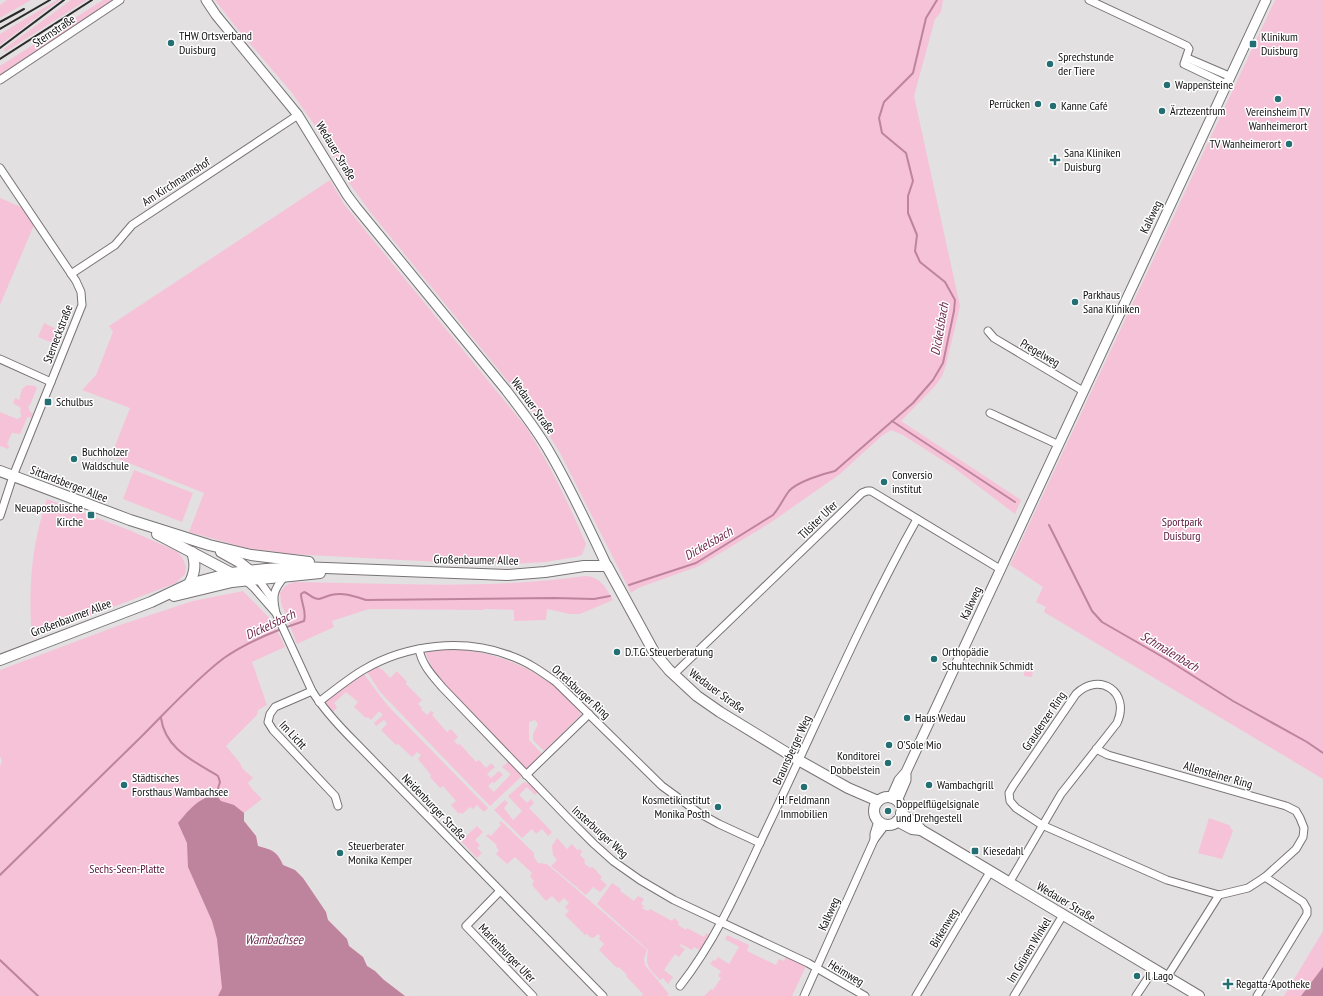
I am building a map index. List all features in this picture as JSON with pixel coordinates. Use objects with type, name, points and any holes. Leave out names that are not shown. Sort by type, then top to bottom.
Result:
[{"type":"main road","name":"Sittardsberger Allee","points":[[0,471],[130,520],[209,545],[250,556],[328,564],[344,568]]},
{"type":"main road","name":"Sittardsberger Allee","points":[[130,520],[245,580]]},
{"type":"main road","name":"Sittardsberger Allee","points":[[209,545],[240,562],[249,570]]},
{"type":"main road","points":[[189,584],[195,573],[195,560],[192,552]]},
{"type":"main road","name":"Großenbaumer Allee","points":[[0,660],[151,602],[189,584],[249,570],[300,567],[507,575],[545,572],[584,566],[607,566]]},
{"type":"main road","name":"Wedauer Straße","points":[[607,566],[654,652],[673,675],[697,696],[720,712],[800,761],[857,793],[864,794],[876,805]]},
{"type":"main road","name":"Großenbaumer Allee","points":[[151,602],[245,580],[314,574],[344,568]]},
{"type":"main road","points":[[884,798],[894,799],[901,806],[899,817],[892,824],[882,823],[875,815],[876,805],[884,798]]},
{"type":"main road","name":"Wedauer Straße","points":[[899,817],[912,829],[921,830],[1199,996]]},
{"type":"street","name":"Sternstraße","points":[[0,80],[120,0]]},
{"type":"street","name":"Wedauer Straße","points":[[206,0],[216,15],[298,115],[347,195],[356,207],[506,390],[527,418],[550,452],[571,491],[607,566]]},
{"type":"street","points":[[1089,0],[1187,46],[1189,49],[1185,61],[1228,80]]},
{"type":"street","name":"Kalkweg","points":[[894,799],[906,780],[906,772],[1266,0]]},
{"type":"street","name":"Am Kirchmannshof","points":[[72,274],[115,245],[132,225],[298,115]]},
{"type":"street","name":"Sterneckstraße","points":[[0,168],[72,274],[81,292],[82,305],[13,476],[0,516]]},
{"type":"street","name":"Pregelweg","points":[[988,331],[994,338],[1083,391]]},
{"type":"street","points":[[0,359],[51,382]]},
{"type":"street","points":[[990,412],[1059,445]]},
{"type":"street","name":"Tilsiter Ufer","points":[[673,675],[862,493],[867,491],[871,491],[1000,569]]},
{"type":"street","name":"Braunsberger Weg","points":[[680,986],[707,948],[721,922],[800,761],[880,588],[917,519]]},
{"type":"street","name":"Neidenburger Straße","points":[[249,570],[258,579],[273,600],[276,613],[312,691],[319,702],[354,741],[603,996]]},
{"type":"street","points":[[273,600],[279,584],[286,576]]},
{"type":"street","name":"Neidenburger Straße","points":[[245,580],[276,613]]},
{"type":"street","name":"Ortelsburger Ring","points":[[319,702],[364,669],[388,657],[419,649],[448,646],[481,648],[511,656],[541,671],[556,682],[647,772],[677,798],[719,824],[760,843]]},
{"type":"street","name":"Insterburger Weg","points":[[419,649],[421,658],[428,671],[442,687],[526,775],[594,844],[613,861],[640,880],[674,900],[817,968]]},
{"type":"street","name":"Graudenzer Ring","points":[[1042,825],[1016,808],[1010,801],[1009,793],[1012,786],[1076,694],[1081,688],[1097,684],[1107,686],[1115,693],[1120,701],[1121,711],[1117,722],[1096,749]]},
{"type":"street","name":"Im Licht","points":[[312,691],[273,709],[268,720],[269,726],[335,796],[338,806]]},
{"type":"street","points":[[526,775],[589,714]]},
{"type":"street","points":[[1009,883],[1061,794],[1096,749]]},
{"type":"street","name":"Allensteiner Ring","points":[[1042,825],[1082,844],[1167,880],[1219,895],[1248,888],[1265,878],[1296,849],[1303,837],[1304,828],[1300,818],[1296,811],[1286,806],[1108,756],[1096,749]]},
{"type":"street","name":"Kalkweg","points":[[804,996],[874,840],[874,834],[882,823]]},
{"type":"street","name":"Birkenweg","points":[[916,996],[990,872]]},
{"type":"street","points":[[1257,996],[1307,914],[1307,909],[1303,902],[1265,878]]},
{"type":"street","name":"Marienburger Ufer","points":[[500,891],[466,926],[533,996]]},
{"type":"street","points":[[1167,976],[1219,895]]},
{"type":"street","name":"Im Grünen Winkel","points":[[1014,996],[1063,915]]},
{"type":"street","name":"Heimweg","points":[[817,968],[864,996]]},
{"type":"street","points":[[1136,996],[1154,969]]},
{"type":"green space","points":[[7,0],[31,0],[0,18],[0,5]]},
{"type":"green space","points":[[57,0],[60,0],[0,45],[0,34]]},
{"type":"green space","points":[[71,0],[87,0],[5,52],[4,49]]},
{"type":"green space","points":[[103,0],[115,0],[0,75],[0,66]]},
{"type":"green space","points":[[215,0],[943,0],[941,12],[935,19],[914,96],[960,306],[942,376],[936,385],[901,421],[1021,500],[1015,514],[953,467],[903,435],[891,430],[883,435],[840,474],[770,523],[699,566],[638,588],[631,593],[559,451],[538,418],[371,213],[349,183],[313,123],[292,93]]},
{"type":"green space","name":"Sportpark Duisburg","points":[[1275,0],[1323,0],[1323,779],[1044,612],[1046,607],[1036,602],[1043,587],[1010,565]]},
{"type":"green space","points":[[330,180],[344,204],[526,427],[551,470],[586,544],[582,555],[545,562],[495,565],[291,554],[246,548],[189,532],[204,493],[111,456],[130,408],[82,390],[96,375],[113,332],[109,326]]},
{"type":"green space","points":[[0,198],[23,208],[34,225],[0,305]]},
{"type":"green space","points":[[44,323],[58,330],[53,343],[38,337]]},
{"type":"green space","points":[[27,385],[35,386],[37,388],[30,405],[28,406],[30,412],[33,413],[31,418],[27,418],[20,434],[12,433],[7,444],[9,446],[8,449],[0,446],[0,412],[17,419],[21,417],[21,408],[13,403],[15,398],[19,400],[22,389]]},
{"type":"green space","points":[[134,470],[193,493],[182,522],[123,499]]},
{"type":"green space","points":[[47,499],[129,530],[178,552],[186,567],[185,574],[176,583],[32,638],[30,602],[32,568],[37,534]]},
{"type":"green space","points":[[585,576],[595,578],[599,581],[605,587],[613,600],[580,614],[570,614],[547,609],[546,620],[514,621],[514,610],[369,609],[332,621],[334,627],[297,644],[281,603],[280,593],[285,586],[294,582],[440,585],[513,583]]},
{"type":"green space","name":"Sechs-Seen-Platte","points":[[243,591],[273,622],[285,647],[252,662],[267,705],[258,710],[257,715],[226,746],[240,763],[242,768],[253,778],[248,783],[262,799],[244,813],[244,821],[256,836],[258,846],[277,854],[283,865],[295,870],[303,878],[326,912],[328,920],[347,939],[349,946],[363,957],[367,966],[405,996],[0,996],[0,766],[2,761],[0,756],[0,670],[117,626],[193,601]]},
{"type":"green space","points":[[450,649],[465,650],[494,656],[521,666],[547,681],[559,690],[568,698],[581,715],[544,751],[533,740],[533,734],[538,724],[535,720],[529,722],[529,740],[542,754],[542,756],[530,768],[525,768],[454,695],[433,670],[426,653],[428,651]]},
{"type":"green space","points":[[1029,662],[1034,665],[1032,677],[1024,676],[1025,666]]},
{"type":"green space","points":[[378,666],[390,678],[397,671],[407,682],[406,684],[422,700],[418,704],[422,708],[421,709],[427,715],[431,711],[434,713],[432,715],[447,732],[451,729],[458,737],[454,741],[458,745],[460,744],[476,762],[479,760],[486,768],[491,763],[495,767],[487,774],[491,778],[499,771],[503,775],[488,786],[494,792],[511,774],[502,767],[509,761],[522,776],[490,806],[380,692],[367,672]]},
{"type":"green space","points":[[364,674],[390,708],[488,808],[484,812],[477,805],[473,809],[470,807],[462,814],[460,812],[459,814],[451,805],[456,801],[443,786],[440,788],[430,777],[431,775],[418,759],[421,755],[417,752],[412,757],[398,744],[396,745],[381,730],[387,724],[384,720],[376,726],[374,723],[383,715],[379,711],[371,720],[368,717],[366,718],[354,707],[358,702],[346,692],[334,703],[337,707],[333,712],[326,703],[327,700],[354,679]]},
{"type":"green space","points":[[524,782],[530,784],[538,792],[535,795],[527,787],[519,795],[527,803],[531,799],[534,803],[529,808],[552,832],[548,836],[542,829],[536,834],[532,829],[522,838],[494,810],[505,800],[508,803],[504,808],[513,820],[522,811],[508,796]]},
{"type":"green space","points":[[1209,818],[1229,825],[1233,831],[1222,859],[1198,853]]},
{"type":"green space","points":[[501,821],[534,853],[534,857],[538,863],[547,864],[647,950],[644,959],[645,965],[669,994],[667,996],[642,996],[643,994],[626,976],[627,975],[619,967],[617,968],[599,950],[604,944],[599,939],[600,936],[598,934],[593,938],[587,934],[585,935],[565,915],[569,911],[565,907],[569,903],[564,898],[559,903],[552,896],[546,901],[532,885],[534,881],[530,876],[532,873],[515,857],[507,864],[496,854],[499,850],[496,847],[497,845],[486,836],[488,834],[491,836],[501,825],[499,823]]},
{"type":"green space","points":[[477,826],[483,832],[475,840],[480,845],[477,848],[482,853],[477,858],[461,841]]},
{"type":"green space","points":[[557,838],[567,849],[572,844],[577,850],[580,849],[582,852],[580,855],[585,860],[584,863],[597,871],[602,877],[600,879],[607,885],[600,892],[593,887],[586,895],[551,866],[557,860],[553,855],[552,846]]},
{"type":"green space","points":[[612,883],[634,901],[638,896],[644,899],[641,904],[644,906],[642,908],[648,911],[650,909],[672,921],[674,918],[679,922],[678,925],[686,930],[687,928],[704,937],[706,933],[710,935],[701,951],[694,947],[692,950],[681,944],[680,946],[685,949],[679,957],[675,954],[664,970],[673,977],[668,984],[663,978],[660,980],[649,967],[647,960],[648,950],[597,904]]},
{"type":"green space","points":[[1323,931],[1323,996],[1284,996]]},
{"type":"green space","points":[[727,935],[749,945],[747,951],[776,965],[779,959],[784,961],[786,956],[806,966],[792,996],[704,996],[711,989],[713,990],[721,978],[718,976],[721,971],[710,964],[718,957],[729,964],[739,947],[725,939]]},
{"type":"water","name":"Wambachsee","points":[[216,795],[221,801],[234,805],[244,813],[244,821],[256,836],[258,846],[274,852],[279,857],[283,865],[295,870],[303,878],[326,912],[328,920],[347,939],[349,946],[363,957],[367,966],[405,996],[218,996],[222,988],[217,939],[212,921],[188,867],[187,843],[178,823],[190,809],[199,802],[210,796]]},
{"type":"water","points":[[1323,967],[1323,996],[1301,996]]},
{"type":"waterway","name":"Dickelsbach","points":[[629,585],[696,563],[773,515],[789,491],[798,484],[835,471],[913,403],[933,380],[943,363],[955,300],[945,282],[920,262],[915,251],[917,235],[908,213],[908,196],[913,181],[906,153],[882,133],[879,118],[884,102],[913,73],[926,18],[937,0]]},
{"type":"waterway","points":[[892,421],[1015,502]]},
{"type":"waterway","name":"Schmalenbach","points":[[1049,525],[1092,611],[1102,622],[1168,660],[1233,701],[1307,742],[1323,753]]},
{"type":"waterway","name":"Dickelsbach","points":[[0,875],[203,675],[224,658],[253,641],[304,621],[305,614],[301,597],[301,594],[304,592],[317,599],[331,595],[344,594],[366,600],[594,599],[610,596]]},
{"type":"waterway","points":[[161,718],[168,738],[174,746],[190,759],[218,776],[220,782],[216,795]]},
{"type":"waterway","points":[[0,960],[38,996]]},
{"type":"railway","points":[[0,29],[50,0]]},
{"type":"railway","points":[[0,48],[64,0]]},
{"type":"railway","points":[[0,59],[92,0]]},
{"type":"railway","points":[[0,22],[24,9]]},
{"type":"place","name":"THW Ortsverband Duisburg","points":[[171,43]]},
{"type":"place","name":"Klinikum Duisburg","points":[[1253,44]]},
{"type":"place","name":"Sprechstunde der Tiere","points":[[1050,64]]},
{"type":"place","name":"Wappensteine","points":[[1167,85]]},
{"type":"place","name":"Vereinsheim TV Wanheimerort","points":[[1278,99]]},
{"type":"place","name":"Perrücken","points":[[1038,104]]},
{"type":"place","name":"Kanne Café","points":[[1053,106]]},
{"type":"place","name":"Ärztezentrum","points":[[1162,111]]},
{"type":"place","name":"TV Wanheimerort","points":[[1289,144]]},
{"type":"place","name":"Sana Kliniken Duisburg","points":[[1055,160]]},
{"type":"place","name":"Parkhaus Sana Kliniken","points":[[1075,302]]},
{"type":"place","name":"Schulbus","points":[[48,402]]},
{"type":"place","name":"Buchholzer Waldschule","points":[[74,459]]},
{"type":"place","name":"Conversio institut","points":[[884,482]]},
{"type":"place","name":"Neuapostolische Kirche","points":[[91,515]]},
{"type":"place","name":"D.T.G. Steuerberatung","points":[[617,652]]},
{"type":"place","name":"Orthopädie Schuhtechnik Schmidt","points":[[934,659]]},
{"type":"place","name":"Haus Wedau","points":[[907,718]]},
{"type":"place","name":"O'Sole Mio","points":[[889,745]]},
{"type":"place","name":"Konditorei Dobbelstein","points":[[888,763]]},
{"type":"place","name":"Städtisches Forsthaus Wambachsee","points":[[124,785]]},
{"type":"place","name":"Wambachgrill","points":[[929,785]]},
{"type":"place","name":"H. Feldmann Immobilien","points":[[804,787]]},
{"type":"place","name":"Kosmetikinstitut Monika Posth","points":[[718,807]]},
{"type":"place","name":"Doppelflügelsignale und Drehgestell","points":[[888,811]]},
{"type":"place","name":"Kiesedahl","points":[[975,851]]},
{"type":"place","name":"Steuerberater Monika Kemper","points":[[340,853]]},
{"type":"place","name":"Il Lago","points":[[1137,976]]},
{"type":"place","name":"Regatta-Apotheke","points":[[1228,984]]}]
